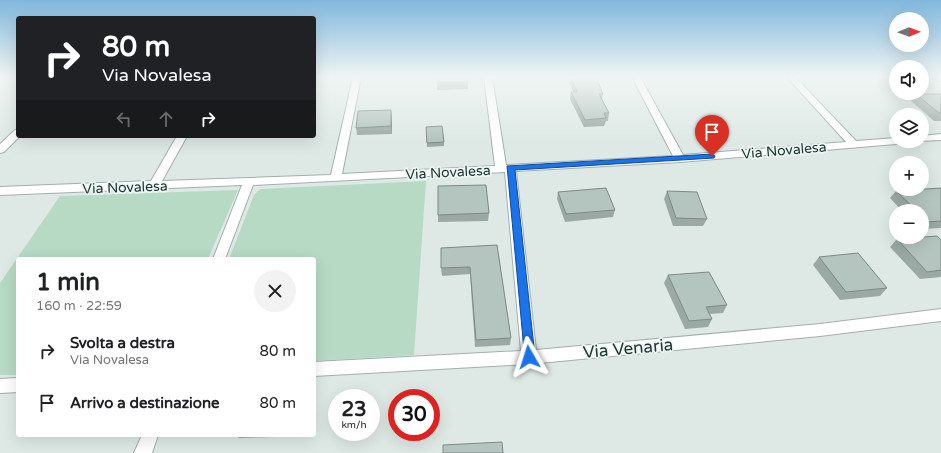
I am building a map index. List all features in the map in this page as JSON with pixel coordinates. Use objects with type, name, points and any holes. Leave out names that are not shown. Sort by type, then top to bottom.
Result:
[{"type":"street","points":[[336,178],[353,98]]},
{"type":"street","points":[[492,98],[505,169],[529,357]]},
{"type":"street","points":[[647,98],[680,159]]},
{"type":"street","points":[[811,98],[853,144]]},
{"type":"street","points":[[0,150],[16,134]]},
{"type":"street","points":[[929,138],[941,137]]},
{"type":"street","points":[[154,186],[181,138]]},
{"type":"street","name":"Via Novalesa","points":[[0,191],[249,182],[505,169],[680,159],[889,141]]},
{"type":"street","points":[[219,257],[249,182]]},
{"type":"street","name":"Via Venaria","points":[[316,369],[529,357],[820,330],[941,315]]},
{"type":"street","points":[[0,386],[16,385]]},
{"type":"street","points":[[143,453],[149,437]]},
{"type":"green space","points":[[426,181],[414,355],[316,361],[316,257],[230,257],[254,195],[260,189]]},
{"type":"green space","points":[[238,190],[209,257],[18,257],[60,196]]},
{"type":"green space","points":[[16,260],[16,375],[0,375],[0,283]]},
{"type":"building","points":[[574,98],[601,98],[609,113],[604,113],[606,118],[585,120]]},
{"type":"building","points":[[929,98],[941,98],[941,113],[923,100],[929,100]]},
{"type":"building","points":[[391,110],[391,126],[356,128],[358,111]]},
{"type":"building","points":[[442,126],[444,142],[427,143],[426,127]]},
{"type":"building","points":[[486,185],[489,213],[438,215],[438,186]]},
{"type":"building","points":[[606,188],[615,210],[566,214],[558,192]]},
{"type":"building","points":[[941,188],[941,221],[929,222],[929,204],[910,204],[901,196],[929,196],[929,189]]},
{"type":"building","points":[[667,191],[697,192],[707,219],[676,218]]},
{"type":"building","points":[[937,236],[941,240],[941,270],[927,272],[902,244],[929,244],[929,237]]},
{"type":"building","points":[[497,245],[511,338],[476,340],[470,267],[441,268],[441,248]]},
{"type":"building","points":[[858,253],[887,288],[846,292],[819,257]]},
{"type":"building","points":[[709,272],[727,305],[706,307],[712,319],[689,321],[668,275]]},
{"type":"building","points":[[502,442],[503,453],[443,453],[443,445]]},
{"type":"route","points":[[529,357],[510,168],[712,156]]}]
